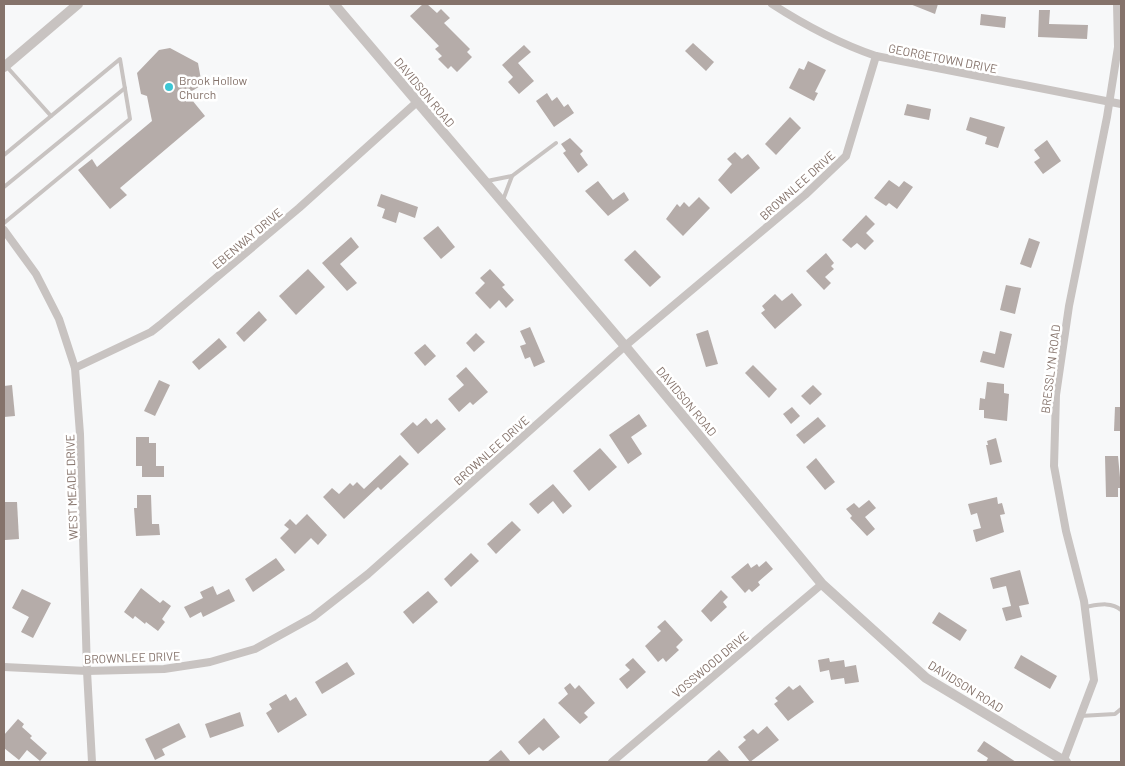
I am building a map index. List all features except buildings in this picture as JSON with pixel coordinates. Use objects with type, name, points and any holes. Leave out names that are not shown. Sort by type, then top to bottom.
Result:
[{"type":"street","points":[[5,67],[78,4]]},
{"type":"street","name":"DAVIDSON ROAD","points":[[334,4],[625,346],[822,584],[926,678],[1064,762]]},
{"type":"street","name":"GEORGETOWN DRIVE","points":[[772,4],[807,27],[843,45],[876,56],[1121,104]]},
{"type":"street","name":"BRESSLYN ROAD","points":[[1064,762],[1094,680],[1085,606],[1066,531],[1054,466],[1056,395],[1069,306],[1118,47],[1117,4]]},
{"type":"street","name":"BROWNLEE DRIVE","points":[[4,668],[87,671],[164,670],[210,662],[255,649],[312,617],[368,574],[625,346],[805,194],[846,156],[876,56]]},
{"type":"street","name":"EBENWAY DRIVE","points":[[75,368],[151,332],[299,208],[417,102]]},
{"type":"street","name":"WEST MEADE DRIVE","points":[[4,230],[36,274],[59,319],[75,368],[81,443],[87,671],[92,762]]},
{"type":"street","name":"VOSSWOOD DRIVE","points":[[612,762],[822,584]]},
{"type":"lane","points":[[4,155],[120,59],[130,119],[4,223]]},
{"type":"lane","points":[[5,67],[51,116]]},
{"type":"lane","points":[[4,187],[124,88]]},
{"type":"lane","points":[[502,201],[512,176],[536,156],[556,143]]},
{"type":"lane","points":[[485,181],[512,176]]},
{"type":"lane","points":[[1085,606],[1108,604],[1115,605],[1121,610]]},
{"type":"lane","points":[[1080,716],[1115,714],[1121,709]]},
{"type":"place","name":"Brook Hollow Church","points":[[169,87]]}]
